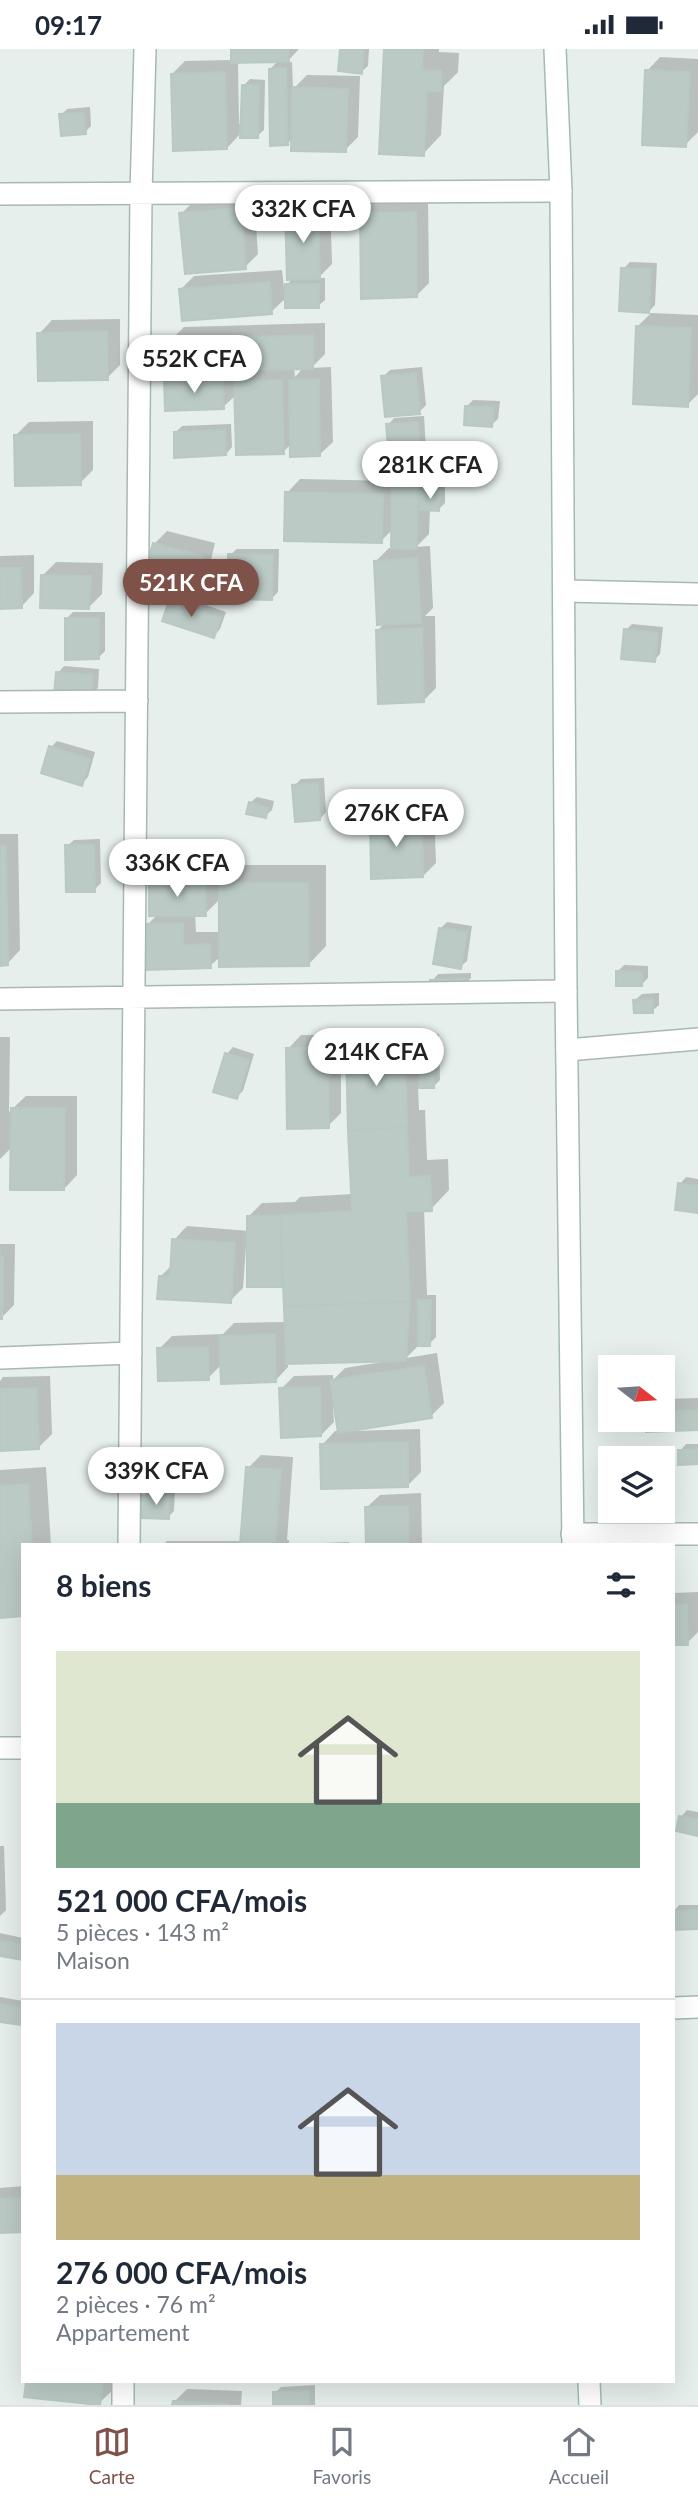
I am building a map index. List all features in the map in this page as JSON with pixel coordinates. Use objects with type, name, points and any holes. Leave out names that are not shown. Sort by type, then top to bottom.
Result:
[{"type":"street","points":[[129,1543],[141,194],[145,49]]},
{"type":"street","points":[[555,49],[561,191],[572,1540],[698,1534]]},
{"type":"street","points":[[0,194],[561,191]]},
{"type":"street","points":[[565,591],[698,594]]},
{"type":"street","points":[[0,702],[136,701]]},
{"type":"street","points":[[0,999],[566,991]]},
{"type":"street","points":[[567,1051],[698,1039]]},
{"type":"street","points":[[0,1358],[131,1353]]},
{"type":"street","points":[[0,1748],[21,1748]]},
{"type":"street","points":[[675,2008],[698,2007]]},
{"type":"street","points":[[123,2383],[123,2405]]},
{"type":"street","points":[[589,2383],[590,2405]]},
{"type":"building","points":[[231,49],[288,49],[289,62],[231,63]]},
{"type":"building","points":[[340,49],[364,49],[362,74],[338,71]]},
{"type":"building","points":[[384,49],[423,49],[422,70],[441,71],[441,92],[427,91],[424,156],[379,154]]},
{"type":"building","points":[[286,68],[288,145],[270,146],[269,69]]},
{"type":"building","points":[[645,70],[690,72],[686,147],[642,145]]},
{"type":"building","points":[[225,72],[227,149],[173,151],[171,74]]},
{"type":"building","points":[[242,85],[259,85],[258,138],[240,138]]},
{"type":"building","points":[[292,87],[348,89],[346,152],[291,151]]},
{"type":"building","points":[[84,113],[86,134],[61,136],[59,114]]},
{"type":"building","points":[[241,208],[246,269],[185,274],[179,213]]},
{"type":"building","points":[[318,209],[320,279],[287,280],[285,210]]},
{"type":"building","points":[[416,212],[417,297],[361,299],[360,213]]},
{"type":"building","points":[[621,268],[651,269],[649,313],[619,311]]},
{"type":"building","points":[[270,282],[272,314],[182,321],[179,289]]},
{"type":"building","points":[[285,284],[319,284],[319,308],[285,308]]},
{"type":"building","points":[[636,326],[691,328],[688,407],[633,404]]},
{"type":"building","points":[[107,331],[108,380],[38,381],[37,333]]},
{"type":"building","points":[[313,335],[313,369],[170,372],[169,339]]},
{"type":"building","points":[[416,373],[420,414],[385,417],[381,376]]},
{"type":"building","points":[[223,379],[224,409],[165,411],[164,381]]},
{"type":"building","points":[[319,379],[320,456],[290,457],[289,380]]},
{"type":"building","points":[[282,380],[284,454],[236,455],[234,381]]},
{"type":"building","points":[[465,406],[494,407],[492,427],[464,425]]},
{"type":"building","points":[[418,422],[421,458],[389,461],[386,424]]},
{"type":"building","points":[[225,430],[226,455],[174,458],[174,432]]},
{"type":"building","points":[[80,434],[81,485],[15,486],[14,435]]},
{"type":"building","points":[[392,473],[418,474],[417,549],[391,549]]},
{"type":"building","points":[[420,491],[440,491],[439,511],[420,510]]},
{"type":"building","points":[[285,492],[383,494],[382,543],[284,541]]},
{"type":"building","points":[[153,543],[203,556],[195,588],[144,575]]},
{"type":"building","points":[[228,554],[273,555],[272,600],[243,599],[244,567],[228,566]]},
{"type":"building","points":[[417,558],[421,623],[377,625],[374,561]]},
{"type":"building","points":[[0,568],[21,568],[22,608],[0,609]]},
{"type":"building","points":[[41,575],[91,576],[89,609],[40,608]]},
{"type":"building","points":[[169,601],[221,618],[214,638],[162,621]]},
{"type":"building","points":[[65,618],[99,618],[99,659],[65,660]]},
{"type":"building","points":[[422,628],[424,702],[378,704],[376,630]]},
{"type":"building","points":[[624,629],[658,633],[655,662],[621,659]]},
{"type":"building","points":[[56,672],[93,675],[92,696],[54,694]]},
{"type":"building","points":[[49,746],[90,759],[82,786],[41,773]]},
{"type":"building","points":[[318,783],[320,820],[295,822],[292,785]]},
{"type":"building","points":[[249,802],[268,808],[266,818],[246,814]]},
{"type":"building","points":[[422,819],[423,877],[371,879],[370,821]]},
{"type":"building","points":[[65,845],[94,845],[95,892],[66,892]]},
{"type":"building","points":[[0,846],[6,846],[8,965],[0,966]]},
{"type":"building","points":[[149,882],[205,882],[206,916],[149,916]]},
{"type":"building","points":[[219,883],[308,883],[309,966],[219,967]]},
{"type":"building","points":[[183,923],[183,945],[210,944],[211,968],[146,970],[145,924]]},
{"type":"building","points":[[439,928],[467,932],[461,969],[433,964]]},
{"type":"building","points":[[616,971],[642,972],[642,986],[616,986]]},
{"type":"building","points":[[465,979],[465,986],[430,987],[430,980]]},
{"type":"building","points":[[653,999],[653,1013],[634,1013],[633,1000]]},
{"type":"building","points":[[418,1040],[434,1040],[434,1088],[419,1088]]},
{"type":"building","points":[[405,1046],[407,1127],[348,1131],[346,1048]]},
{"type":"building","points":[[328,1047],[329,1128],[287,1129],[286,1048]]},
{"type":"building","points":[[225,1053],[249,1060],[237,1099],[213,1092]]},
{"type":"building","points":[[11,1108],[65,1108],[64,1190],[10,1190]]},
{"type":"building","points":[[407,1127],[409,1177],[430,1176],[432,1211],[406,1212],[410,1301],[284,1307],[280,1215],[352,1211],[348,1131]]},
{"type":"building","points":[[678,1183],[698,1186],[698,1213],[675,1210]]},
{"type":"building","points":[[280,1215],[283,1287],[247,1287],[247,1216]]},
{"type":"building","points":[[172,1239],[235,1243],[231,1303],[157,1299],[159,1276],[170,1276]]},
{"type":"building","points":[[0,1257],[3,1257],[2,1319],[0,1319]]},
{"type":"building","points":[[418,1300],[431,1300],[430,1346],[418,1346]]},
{"type":"building","points":[[410,1301],[406,1361],[286,1364],[284,1307]]},
{"type":"building","points":[[275,1334],[276,1382],[221,1384],[219,1336]]},
{"type":"building","points":[[208,1347],[209,1380],[158,1381],[157,1348]]},
{"type":"building","points":[[424,1366],[432,1418],[338,1433],[330,1380]]},
{"type":"building","points":[[320,1387],[321,1436],[281,1438],[279,1388]]},
{"type":"building","points":[[37,1388],[39,1449],[0,1451],[0,1389]]},
{"type":"building","points":[[698,1410],[698,1430],[676,1431],[676,1411]]},
{"type":"building","points":[[408,1442],[408,1487],[321,1489],[320,1444]]},
{"type":"building","points":[[678,1450],[698,1450],[698,1464],[678,1465]]},
{"type":"building","points":[[246,1467],[281,1470],[275,1543],[240,1543]]},
{"type":"building","points":[[28,1484],[32,1543],[21,1543],[21,1616],[0,1618],[0,1486]]},
{"type":"building","points":[[142,1495],[169,1495],[169,1519],[142,1518]]},
{"type":"building","points":[[408,1506],[409,1543],[366,1543],[365,1507]]},
{"type":"building","points":[[687,1604],[688,1645],[675,1645],[675,1605]]},
{"type":"building","points":[[679,1816],[698,1819],[698,1836],[676,1831]]},
{"type":"building","points":[[698,1910],[698,1929],[675,1930],[675,1911]]},
{"type":"building","points":[[0,1941],[21,1945],[21,1960],[0,1956]]},
{"type":"building","points":[[0,2004],[21,2008],[21,2025],[0,2022]]},
{"type":"building","points":[[21,2198],[21,2232],[0,2233],[0,2199]]},
{"type":"building","points":[[26,2383],[103,2383],[100,2405],[24,2397]]},
{"type":"building","points":[[309,2391],[309,2405],[273,2405],[273,2392]]},
{"type":"building","points":[[173,2401],[230,2404],[172,2405]]}]
